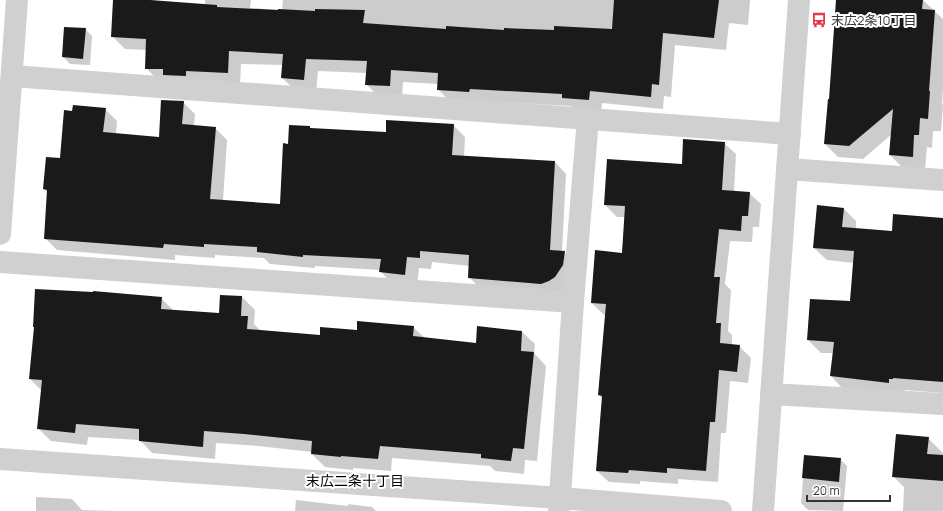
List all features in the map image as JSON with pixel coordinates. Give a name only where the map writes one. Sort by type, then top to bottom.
[{"type":"street","points":[[0,234],[4,111],[12,76],[17,0]]},
{"type":"street","points":[[763,511],[800,0]]},
{"type":"street","points":[[12,76],[790,134]]},
{"type":"street","points":[[560,504],[573,302],[588,118]]},
{"type":"street","points":[[787,168],[943,180]]},
{"type":"street","points":[[0,262],[573,302]]},
{"type":"street","points":[[771,394],[943,404]]},
{"type":"street","points":[[0,459],[560,504],[721,511]]},
{"type":"building","points":[[113,0],[150,0],[217,5],[217,7],[278,10],[365,10],[363,23],[446,29],[446,26],[504,30],[504,28],[554,30],[554,26],[612,29],[614,0],[719,0],[714,38],[663,33],[659,85],[652,84],[651,97],[590,91],[589,100],[562,98],[562,94],[470,89],[469,92],[437,90],[438,73],[391,70],[390,86],[365,85],[367,61],[306,59],[304,80],[281,78],[283,54],[229,51],[228,73],[186,71],[186,76],[163,75],[163,69],[145,69],[146,39],[111,37]]},
{"type":"building","points":[[836,0],[923,0],[922,9],[935,10],[928,119],[920,118],[919,135],[914,135],[913,157],[889,155],[893,109],[849,146],[824,144],[829,99]]},
{"type":"building","points":[[64,27],[86,28],[83,59],[62,57]]},
{"type":"building","points":[[161,100],[184,101],[182,124],[216,127],[210,199],[280,204],[283,143],[288,144],[289,125],[310,126],[310,128],[386,132],[386,120],[454,124],[452,155],[555,161],[550,250],[565,251],[563,265],[555,277],[541,284],[468,278],[469,255],[420,251],[420,258],[407,257],[405,275],[379,272],[381,259],[303,255],[303,257],[257,252],[257,247],[204,244],[204,247],[164,244],[163,248],[44,239],[47,190],[43,189],[46,157],[60,158],[64,110],[72,111],[73,105],[106,108],[103,132],[159,137]]},
{"type":"building","points":[[683,139],[725,142],[722,190],[750,192],[748,216],[742,216],[741,231],[719,229],[714,277],[720,277],[716,323],[721,323],[720,343],[740,345],[737,372],[719,370],[715,422],[710,422],[706,471],[667,468],[667,473],[629,470],[628,473],[596,471],[602,396],[598,395],[606,304],[591,303],[595,250],[622,253],[625,206],[604,205],[607,159],[682,164]]},
{"type":"building","points":[[817,205],[844,208],[842,227],[892,231],[893,214],[943,218],[943,382],[893,378],[889,379],[889,383],[830,376],[834,342],[807,340],[810,299],[850,301],[854,251],[813,248]]},
{"type":"building","points":[[35,289],[93,291],[162,297],[161,309],[219,313],[220,295],[242,296],[241,316],[248,316],[247,329],[320,335],[320,327],[357,330],[357,321],[414,326],[413,336],[476,343],[477,326],[522,331],[521,351],[534,352],[524,449],[513,448],[511,461],[481,458],[481,454],[380,446],[378,459],[311,454],[312,441],[244,434],[204,431],[203,447],[139,441],[139,429],[76,424],[75,433],[37,429],[42,380],[29,379],[34,327]]},
{"type":"building","points":[[896,434],[929,437],[927,454],[943,455],[943,481],[892,477]]},
{"type":"building","points":[[804,455],[841,458],[839,482],[802,478]]},
{"type":"place","name":"末広2条10丁目","points":[[819,20]]},
{"type":"district","name":"末広二条十丁目","points":[[355,481]]}]
